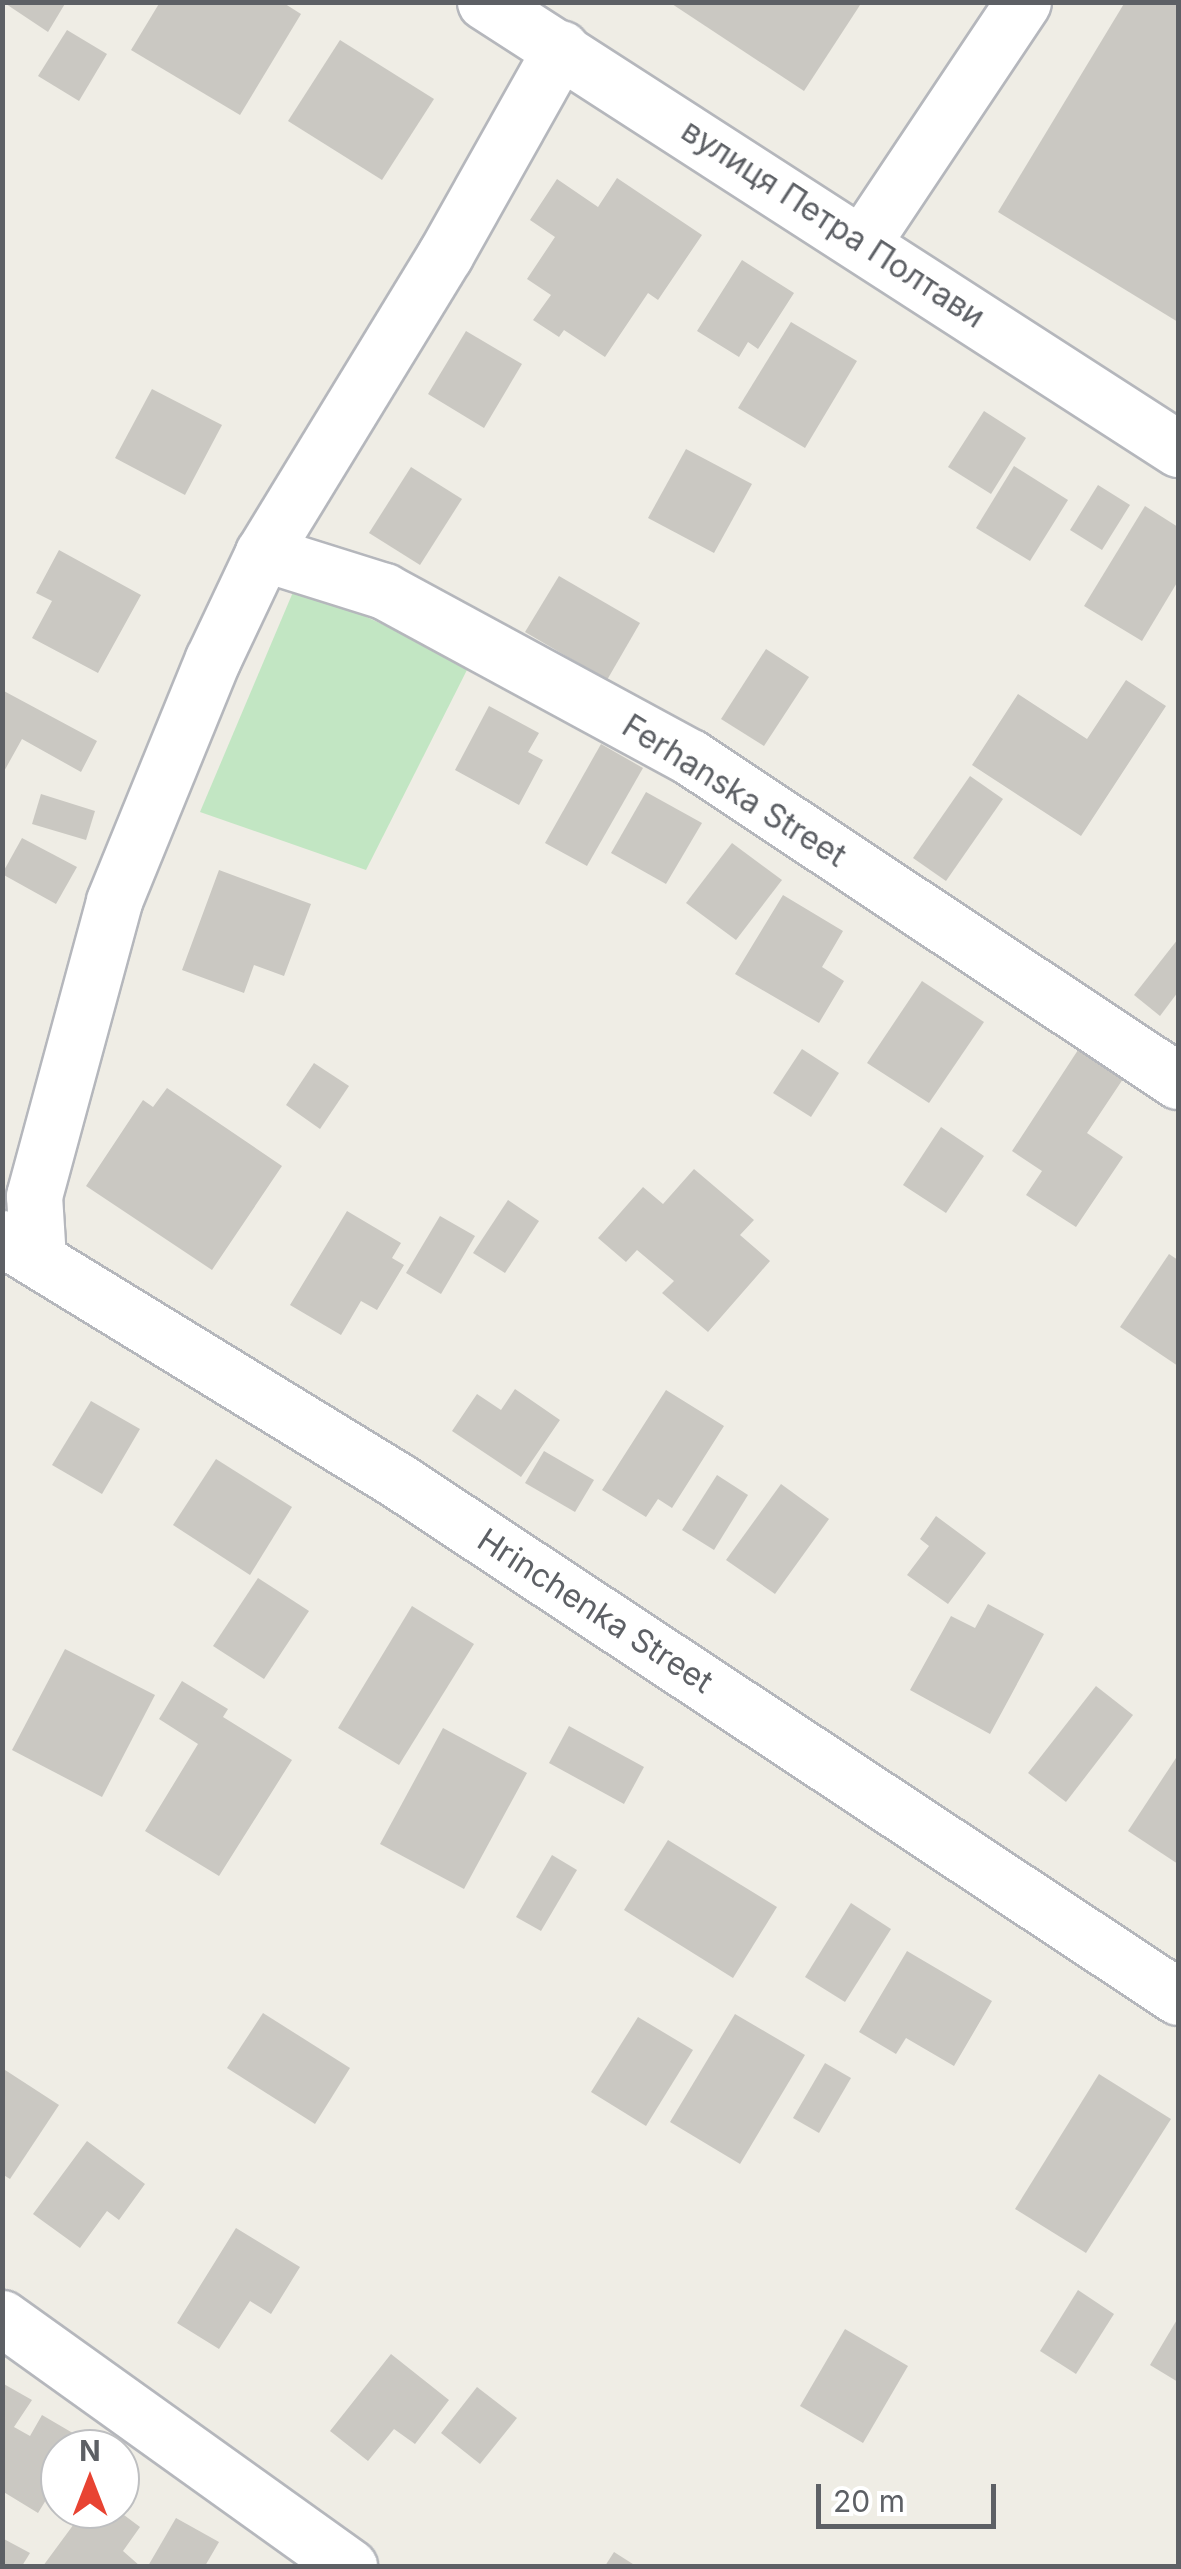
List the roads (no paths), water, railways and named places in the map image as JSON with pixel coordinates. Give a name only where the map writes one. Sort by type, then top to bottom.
[{"type":"street","name":"вулиця Петра Полтави","points":[[485,2],[863,242],[1178,449]]},
{"type":"street","points":[[863,242],[1022,2]]},
{"type":"street","points":[[20,1248],[114,901],[214,659],[263,554],[444,255],[562,48]]},
{"type":"street","name":"Ferhanska Street","points":[[263,554],[384,590],[690,758],[1178,1080]]},
{"type":"street","name":"Hrinchenka Street","points":[[20,1248],[400,1482],[1178,1997]]},
{"type":"street","points":[[2,2318],[349,2566]]}]
